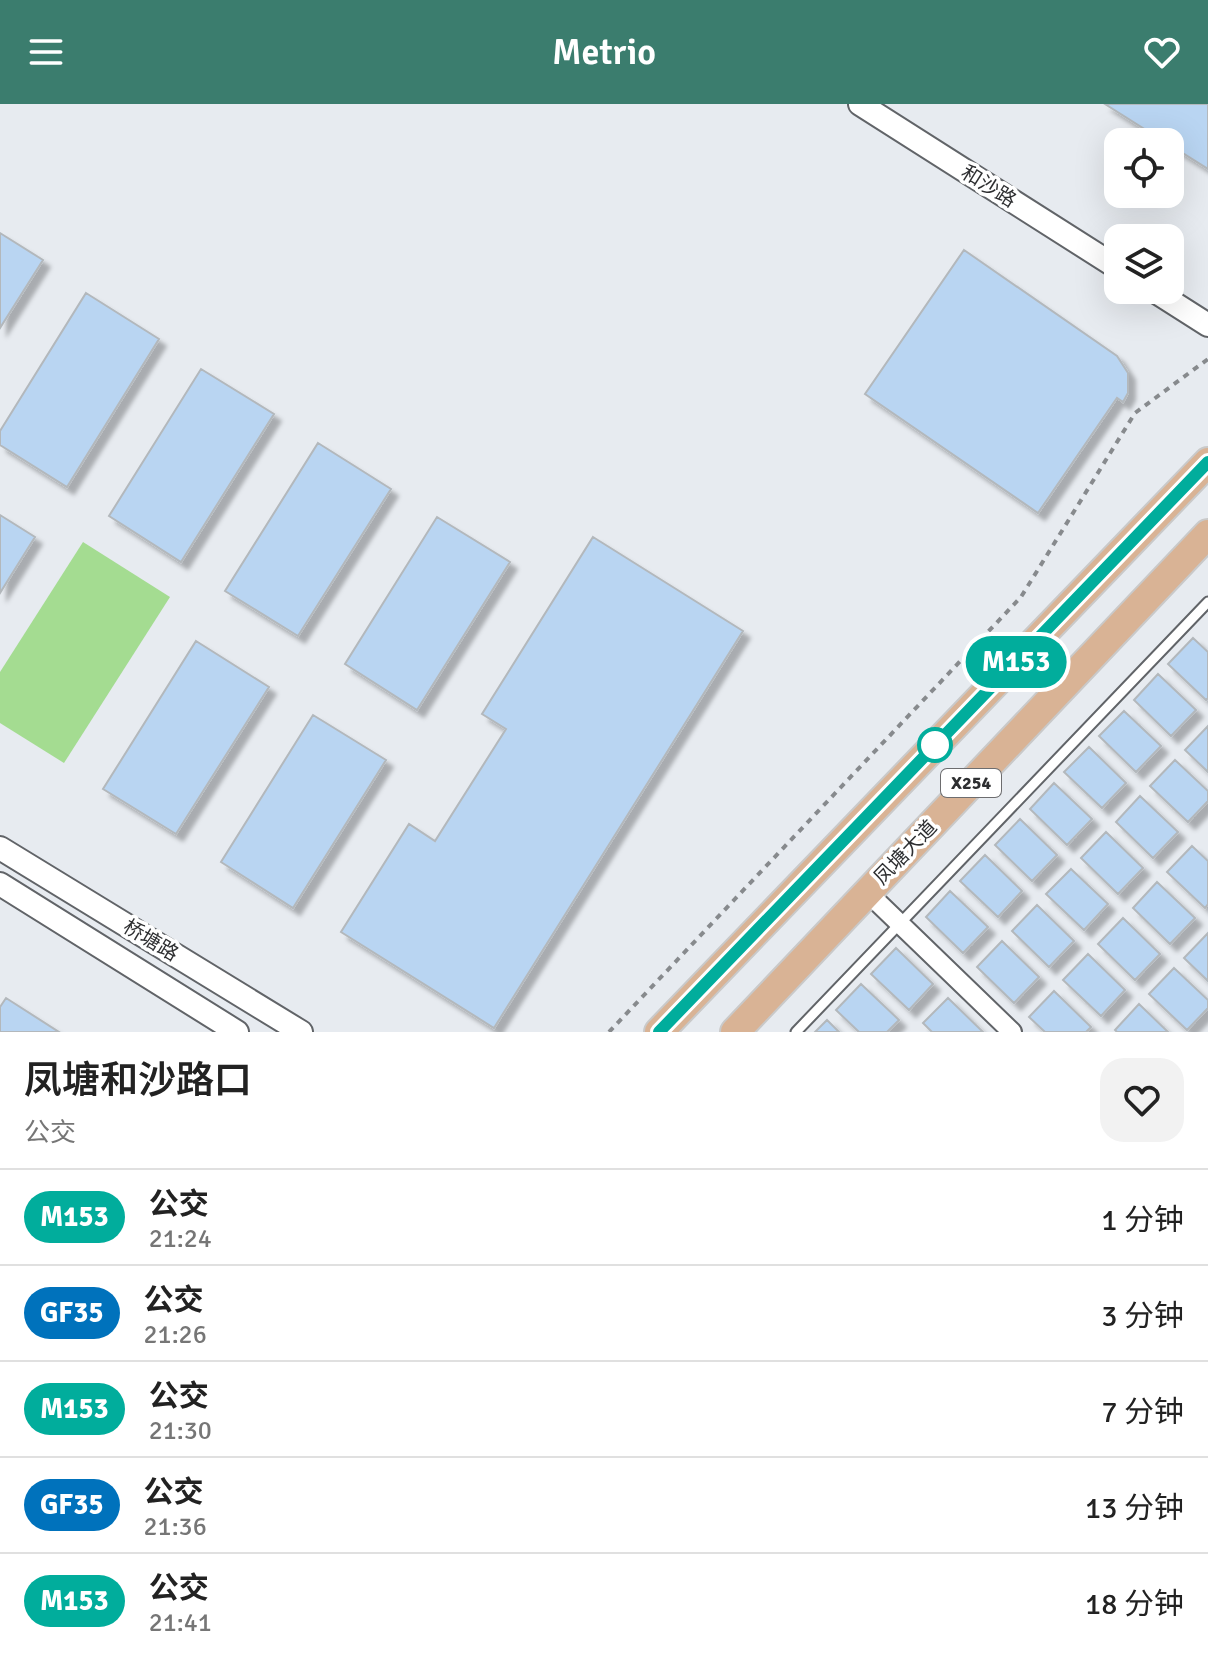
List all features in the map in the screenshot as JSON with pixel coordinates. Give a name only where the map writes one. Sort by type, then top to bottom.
[{"type":"main road","name":"X254","points":[[659,1032],[1208,462]]},
{"type":"main road","name":"凤塘大道","points":[[735,1032],[1208,534]]},
{"type":"street","name":"和沙路","points":[[866,106],[1104,259]]},
{"type":"street","points":[[1175,304],[1208,325]]},
{"type":"street","name":"桥塘路","points":[[0,848],[301,1032]]},
{"type":"street","name":"桥塘路","points":[[0,884],[237,1032]]},
{"type":"street","points":[[867,892],[1012,1032]]},
{"type":"lane","points":[[796,1032],[1208,602]]},
{"type":"path","points":[[609,1032],[1021,597],[1135,413],[1208,359]]},
{"type":"green space","points":[[83,542],[170,597],[64,763],[0,723],[0,672]]},
{"type":"building","points":[[1105,104],[1208,104],[1208,169],[1184,154],[1184,128],[1143,128]]},
{"type":"building","points":[[0,233],[43,260],[0,328]]},
{"type":"building","points":[[964,250],[1117,356],[1128,373],[1128,393],[1123,402],[1117,398],[1038,513],[865,394]]},
{"type":"building","points":[[86,293],[159,339],[67,487],[0,445],[0,431]]},
{"type":"building","points":[[201,369],[274,414],[181,562],[109,516]]},
{"type":"building","points":[[318,443],[391,489],[298,636],[225,591]]},
{"type":"building","points":[[0,515],[35,537],[0,593]]},
{"type":"building","points":[[437,517],[510,562],[417,710],[345,664]]},
{"type":"building","points":[[593,537],[743,631],[494,1028],[341,932],[409,824],[435,841],[506,729],[482,714]]},
{"type":"building","points":[[1193,638],[1208,652],[1206,700],[1168,664]]},
{"type":"building","points":[[196,641],[269,687],[176,834],[103,789]]},
{"type":"building","points":[[1158,674],[1196,710],[1171,736],[1134,700]]},
{"type":"building","points":[[1124,711],[1161,746],[1136,772],[1099,736]]},
{"type":"building","points":[[313,715],[386,760],[293,908],[221,862]]},
{"type":"building","points":[[1208,726],[1208,772],[1185,750]]},
{"type":"building","points":[[1089,747],[1126,783],[1102,808],[1064,772]]},
{"type":"building","points":[[1175,760],[1208,791],[1208,801],[1188,822],[1150,786]]},
{"type":"building","points":[[1054,783],[1092,819],[1067,845],[1030,809]]},
{"type":"building","points":[[1140,796],[1178,832],[1153,858],[1116,822]]},
{"type":"building","points":[[1020,819],[1057,855],[1032,881],[995,845]]},
{"type":"building","points":[[1106,832],[1143,868],[1118,894],[1081,858]]},
{"type":"building","points":[[1192,846],[1208,861],[1208,904],[1205,908],[1167,872]]},
{"type":"building","points":[[985,855],[1022,891],[998,917],[960,881]]},
{"type":"building","points":[[1071,869],[1108,904],[1084,930],[1046,894]]},
{"type":"building","points":[[1157,882],[1195,918],[1170,944],[1133,908]]},
{"type":"building","points":[[950,891],[988,927],[963,953],[926,917]]},
{"type":"building","points":[[1037,905],[1074,941],[1049,967],[1012,931]]},
{"type":"building","points":[[1123,918],[1160,954],[1135,980],[1098,944]]},
{"type":"building","points":[[1208,933],[1208,981],[1184,958]]},
{"type":"building","points":[[1002,941],[1039,977],[1014,1003],[977,967]]},
{"type":"building","points":[[896,948],[933,984],[909,1010],[871,974]]},
{"type":"building","points":[[1088,954],[1125,990],[1101,1016],[1063,980]]},
{"type":"building","points":[[1174,968],[1208,1000],[1208,1008],[1187,1030],[1149,994]]},
{"type":"building","points":[[861,984],[899,1020],[887,1032],[859,1032],[836,1010]]},
{"type":"building","points":[[1054,991],[1091,1027],[1086,1032],[1045,1032],[1029,1017]]},
{"type":"building","points":[[6,998],[59,1032],[0,1032],[0,1007]]},
{"type":"building","points":[[948,998],[983,1032],[932,1032],[923,1023]]},
{"type":"building","points":[[1139,1004],[1168,1032],[1117,1032],[1115,1030]]},
{"type":"building","points":[[827,1020],[839,1032],[815,1032]]},
{"type":"bus line","name":"M153","points":[[659,1032],[1208,462]]}]
